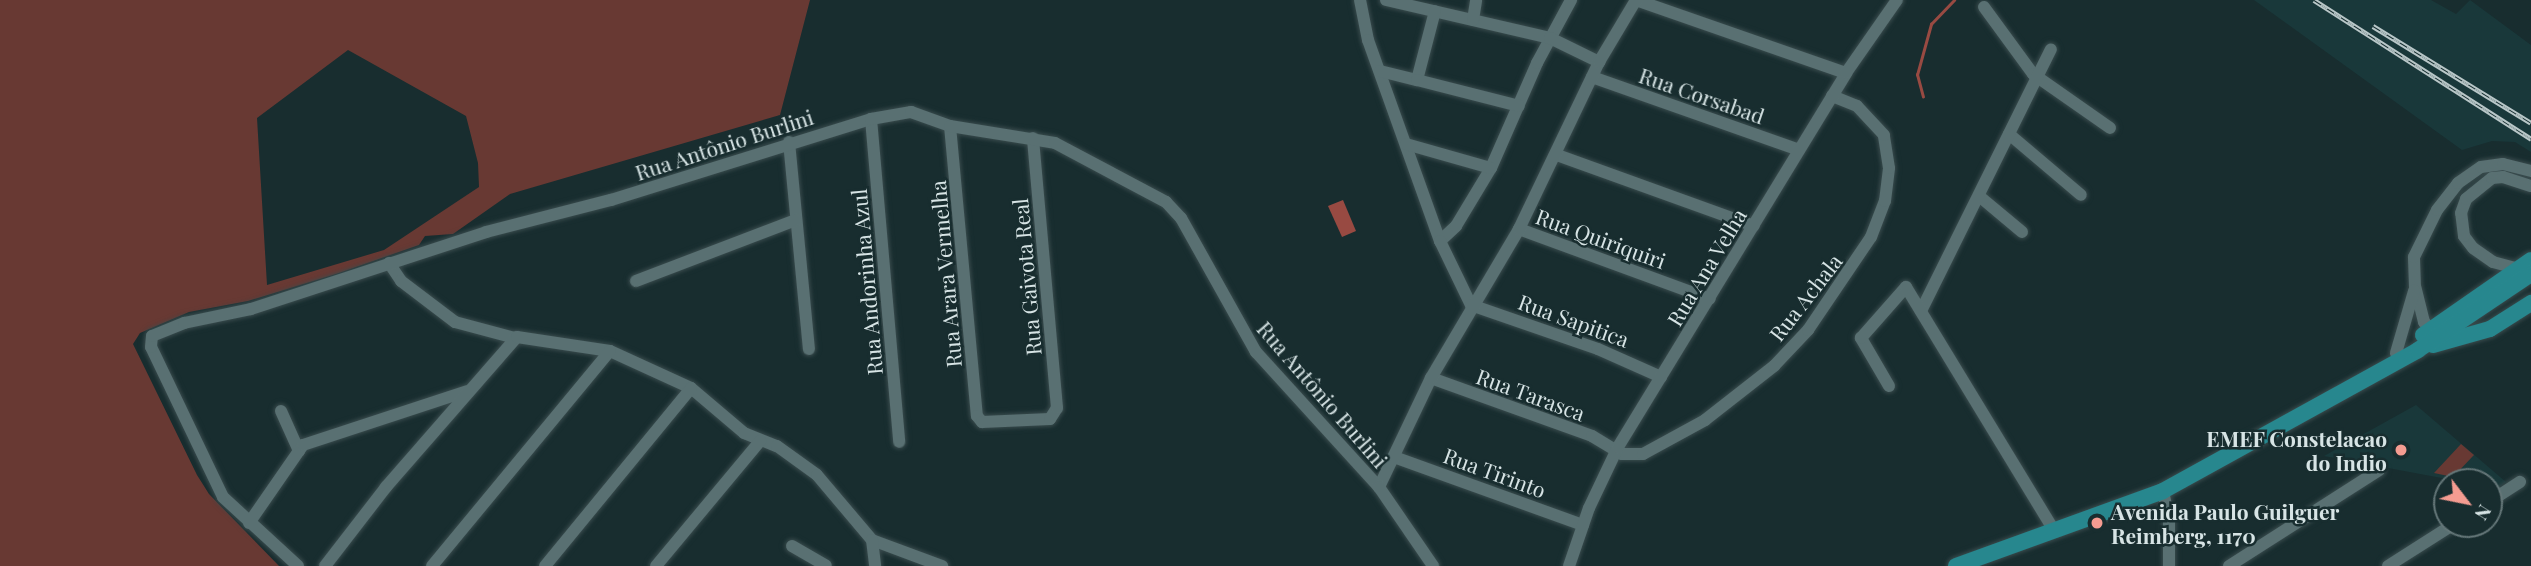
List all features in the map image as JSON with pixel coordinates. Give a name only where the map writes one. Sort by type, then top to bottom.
[{"type":"main road","points":[[1956,566],[2162,491],[2423,347],[2527,268]]},
{"type":"main road","points":[[2380,369],[2396,353],[2438,336],[2490,329],[2531,303]]},
{"type":"street","points":[[1360,0],[1380,71],[1440,241],[1471,305]]},
{"type":"street","points":[[1386,0],[1550,38],[1599,61]]},
{"type":"street","points":[[1473,20],[1476,0]]},
{"type":"street","points":[[1440,241],[1456,226],[1491,169],[1550,38],[1571,0]]},
{"type":"street","points":[[1636,0],[1846,74]]},
{"type":"street","name":"Rua Antônio Burlini","points":[[1379,486],[1431,378],[1471,305],[1519,229],[1557,155],[1599,61],[1636,0]]},
{"type":"street","name":"Rua Ana Velha","points":[[1569,566],[1583,525],[1615,453],[1832,96],[1893,1]]},
{"type":"street","points":[[1984,7],[2018,59],[2037,77],[2110,128]]},
{"type":"street","points":[[1417,80],[1435,11]]},
{"type":"street","points":[[1921,311],[2051,49]]},
{"type":"street","points":[[1380,71],[1519,106]]},
{"type":"street","name":"Rua Corsabad","points":[[1592,77],[1799,150]]},
{"type":"street","name":"Rua Achala","points":[[1615,453],[1643,454],[1705,420],[1774,366],[1833,299],[1863,251],[1885,201],[1889,168],[1884,135],[1857,106],[1832,96]]},
{"type":"street","name":"Rua Antônio Burlini","points":[[249,523],[210,476],[150,338],[184,323],[251,309],[389,263],[644,190],[789,142],[871,118],[911,112],[950,126],[1033,138],[1080,154],[1166,202],[1181,218],[1256,352],[1379,486],[1436,565]]},
{"type":"street","name":"Rua Andorinha Azul","points":[[871,118],[899,442]]},
{"type":"street","name":"Rua Arara Vermelha","points":[[950,126],[978,418],[1050,419],[1056,412]]},
{"type":"street","points":[[2009,134],[2081,195]]},
{"type":"street","name":"Rua Gaivota Real","points":[[1033,138],[1056,412]]},
{"type":"street","points":[[789,142],[809,349]]},
{"type":"street","points":[[1406,144],[1491,169]]},
{"type":"street","points":[[1557,155],[1754,226]]},
{"type":"street","points":[[2438,336],[2424,322],[2415,287],[2414,257],[2437,210],[2458,183],[2481,167],[2503,164],[2531,170]]},
{"type":"street","points":[[2527,268],[2493,262],[2473,248],[2464,236],[2461,213],[2466,199],[2492,178],[2504,177],[2531,186]]},
{"type":"street","points":[[1979,196],[2022,232]]},
{"type":"street","points":[[636,281],[796,220]]},
{"type":"street","name":"Rua Quiriquiri","points":[[1519,229],[1710,299]]},
{"type":"street","points":[[389,263],[401,281],[455,322],[515,338],[610,351],[691,388],[760,441],[778,446],[817,475],[872,540],[942,566]]},
{"type":"street","points":[[2396,353],[2415,287]]},
{"type":"street","points":[[1889,386],[1862,342],[1863,334],[1903,288],[1910,290],[2054,530]]},
{"type":"street","name":"Rua Sapitica","points":[[1471,305],[1598,349],[1661,377]]},
{"type":"street","points":[[326,566],[467,391],[515,338]]},
{"type":"street","points":[[432,566],[610,351]]},
{"type":"street","name":"Rua Tarasca","points":[[1431,378],[1592,436],[1615,453]]},
{"type":"street","points":[[545,566],[691,388]]},
{"type":"street","points":[[298,566],[249,523],[299,450],[387,414],[467,391]]},
{"type":"street","points":[[281,411],[299,450]]},
{"type":"street","points":[[656,566],[760,441]]},
{"type":"street","name":"Rua Tirinto","points":[[1394,457],[1583,525]]},
{"type":"street","points":[[2229,566],[2379,470]]},
{"type":"street","points":[[2503,493],[2519,482]]},
{"type":"street","points":[[2162,491],[2169,519],[2169,566]]},
{"type":"street","points":[[2388,566],[2433,537]]},
{"type":"street","points":[[872,540],[875,566]]},
{"type":"street","points":[[792,546],[826,566]]},
{"type":"shaded area","points":[[0,0],[810,0],[780,115],[510,194],[453,234],[425,236],[419,245],[336,274],[248,301],[189,312],[140,333],[133,344],[197,475],[209,494],[279,566],[0,566]],"holes":[[[348,50],[466,116],[478,163],[479,187],[384,250],[267,285],[257,118]]]},
{"type":"shaded area","points":[[2254,0],[2431,0],[2456,14],[2470,0],[2531,45],[2531,152],[2515,142],[2492,141],[2462,150]]},
{"type":"shaded area","points":[[1343,200],[1356,231],[1342,237],[1328,206]]},
{"type":"shaded area","name":"EMEF Constelacao do Indio","points":[[2416,405],[2490,468],[2433,468],[2433,476],[2324,456]]},
{"type":"shaded area","points":[[2461,444],[2474,455],[2462,468],[2439,468]]},
{"type":"waterway","points":[[1923,97],[1917,75],[1931,24],[1954,0]]},
{"type":"railway","points":[[2314,0],[2531,139]]},
{"type":"railway","points":[[2373,26],[2531,123]]},
{"type":"place","name":"EMEF Constelacao do Indio","points":[[2401,450]]},
{"type":"place","name":"Avenida Paulo Guilguer Reimberg, 1170","points":[[2097,523]]}]
